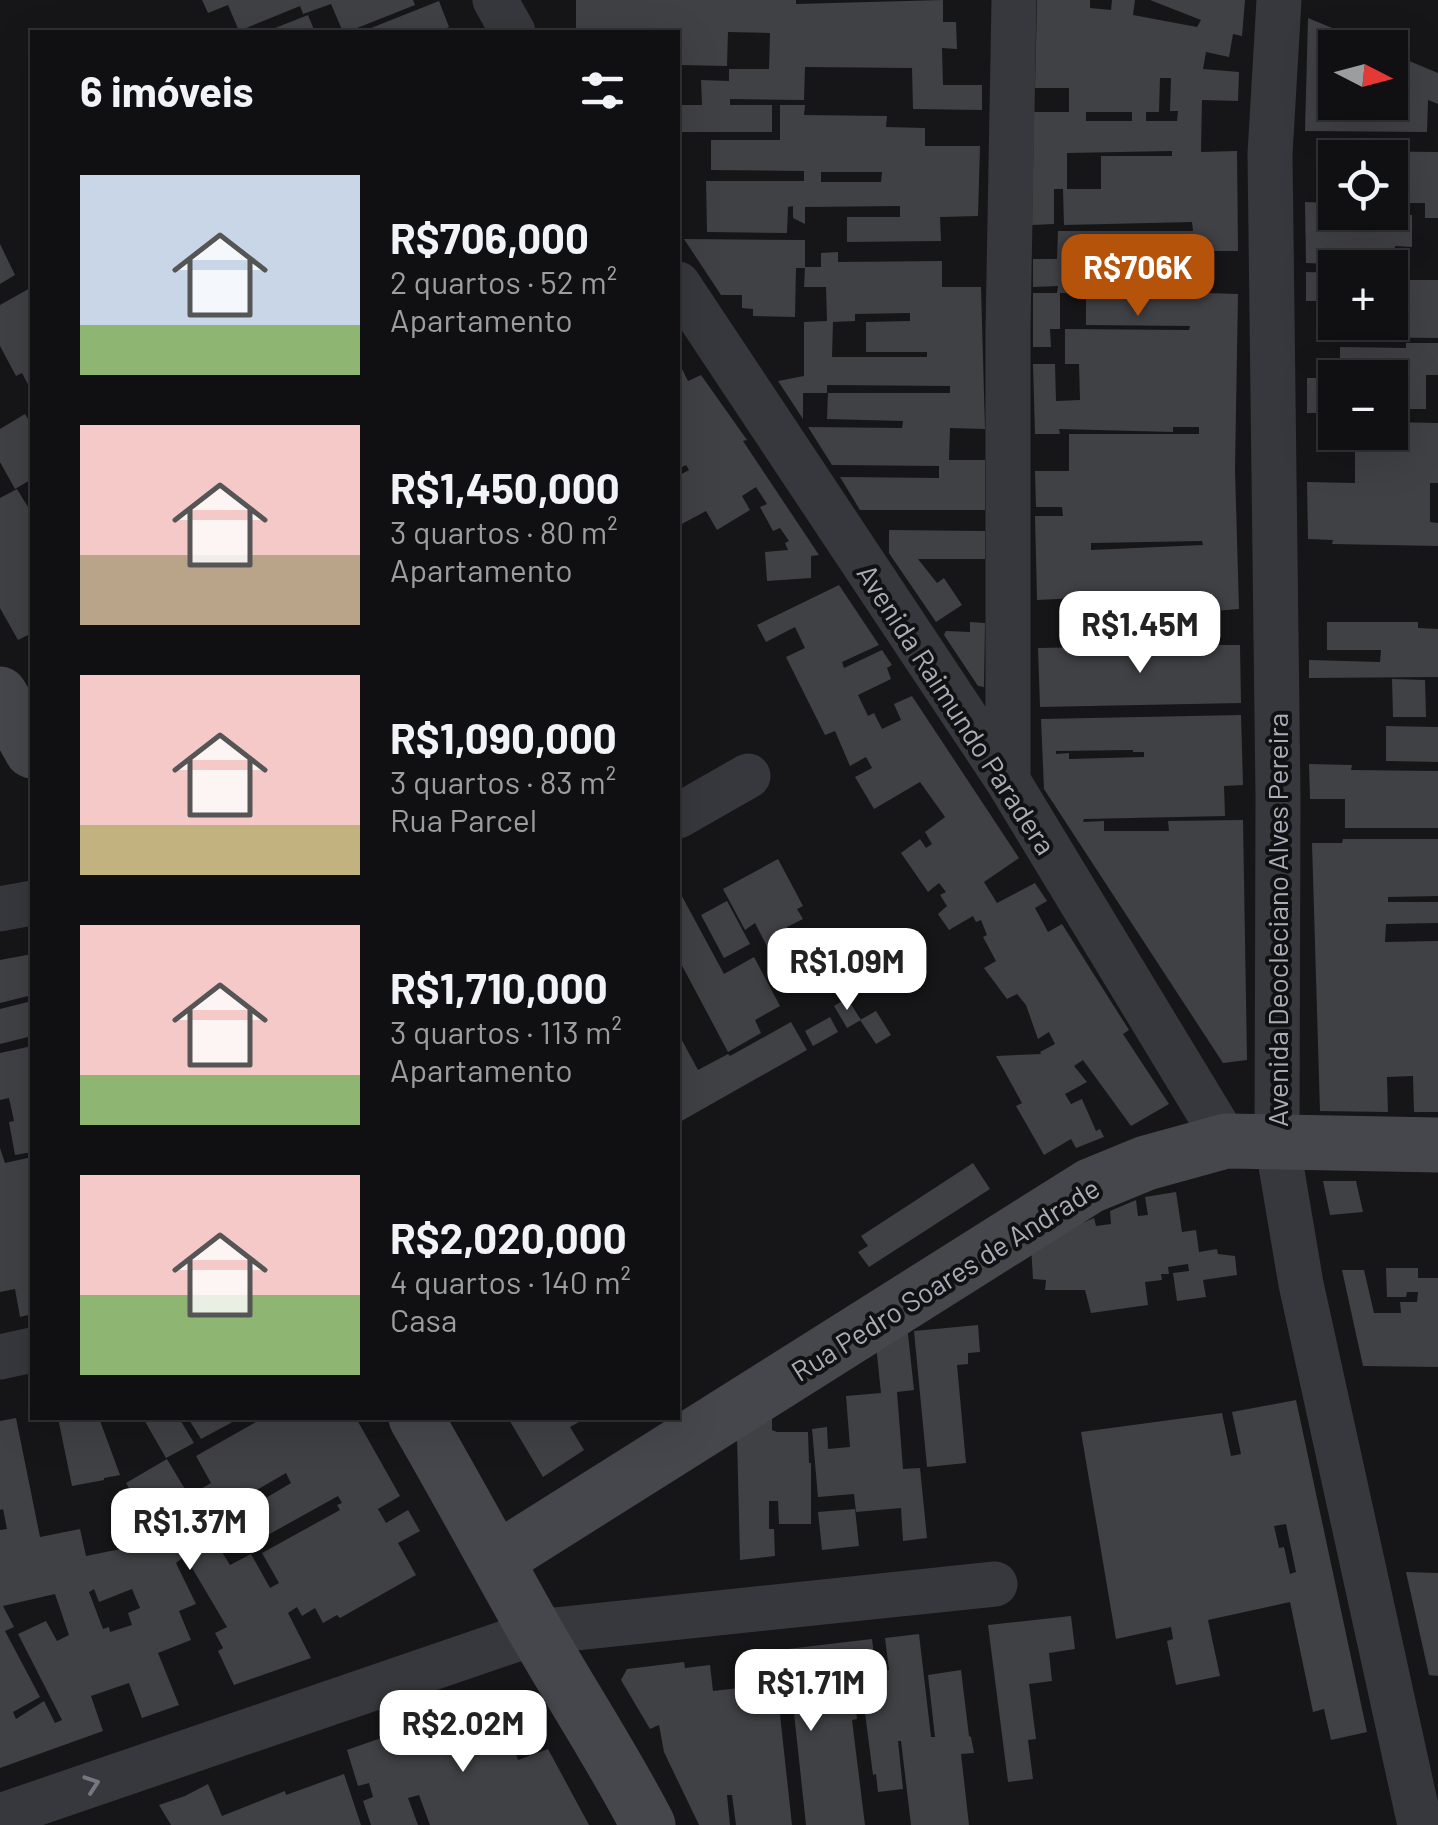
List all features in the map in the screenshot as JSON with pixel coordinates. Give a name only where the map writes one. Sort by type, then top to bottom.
[{"type":"street","points":[[495,0],[512,30]]},
{"type":"street","points":[[1008,780],[1008,330],[1014,0]]},
{"type":"street","name":"Avenida Deocleciano Alves Pereira","points":[[1279,0],[1270,154],[1278,798],[1251,1141],[1301,1284],[1420,1825]]},
{"type":"street","name":"Avenida Raimundo Paradera","points":[[680,287],[1251,1141]]},
{"type":"street","points":[[0,694],[30,748]]},
{"type":"street","points":[[680,815],[748,776]]},
{"type":"street","points":[[0,909],[30,903]]},
{"type":"street","name":"Rua Pedro Soares de Andrade","points":[[498,1560],[1090,1186],[1146,1163],[1251,1141],[1438,1145]]},
{"type":"street","points":[[0,1357],[30,1350]]},
{"type":"street","points":[[417,1420],[648,1825]]},
{"type":"street","points":[[0,1816],[536,1632],[995,1584]]},
{"type":"building","points":[[202,0],[413,0],[415,5],[352,30],[342,30],[331,4],[303,14],[300,6],[241,30],[228,5],[208,13]]},
{"type":"building","points":[[576,0],[796,0],[796,4],[943,0],[943,22],[956,22],[957,49],[942,48],[943,85],[982,85],[982,110],[913,109],[912,68],[805,67],[804,100],[730,99],[730,105],[772,105],[772,132],[680,132],[680,105],[702,105],[701,80],[729,81],[729,69],[769,69],[770,33],[728,32],[727,66],[680,65],[680,30],[576,30]]},
{"type":"building","points":[[1037,0],[1090,0],[1090,8],[1111,10],[1112,0],[1135,0],[1133,15],[1197,27],[1201,20],[1150,0],[1245,0],[1242,36],[1233,34],[1229,57],[1206,52],[1203,69],[1239,72],[1238,101],[1202,100],[1201,152],[1237,151],[1238,251],[1204,251],[1204,259],[1206,293],[1238,294],[1235,469],[1239,609],[1202,612],[1202,637],[1090,639],[1090,619],[1079,619],[1079,598],[1037,600],[1035,516],[1063,516],[1062,507],[1036,507],[1035,471],[1069,471],[1069,434],[1199,434],[1199,427],[1173,427],[1173,432],[1059,429],[1060,434],[1035,434],[1033,364],[1055,364],[1056,401],[1080,400],[1079,364],[1065,364],[1065,329],[1189,330],[1190,326],[1086,325],[1086,293],[1060,293],[1060,329],[1050,329],[1051,347],[1033,347],[1033,293],[1057,293],[1058,286],[1033,287],[1033,259],[1057,259],[1058,231],[1193,231],[1192,222],[1064,225],[1063,189],[1054,189],[1054,224],[1032,225],[1034,112],[1069,112],[1069,88],[1035,88]],"holes":[[[1160,78],[1171,78],[1170,111],[1178,111],[1177,121],[1146,121],[1146,112],[1159,112]],[[1086,112],[1132,112],[1132,121],[1086,121]],[[1172,151],[1172,156],[1101,156],[1101,189],[1067,189],[1067,153]],[[1202,541],[1203,545],[1091,550],[1091,543]]]},
{"type":"building","points":[[439,1],[449,27],[442,30],[366,30]]},
{"type":"building","points":[[308,15],[314,30],[270,30]]},
{"type":"building","points":[[1308,18],[1337,30],[1318,30],[1318,120],[1408,120],[1408,60],[1438,73],[1438,104],[1428,100],[1427,132],[1305,131]]},
{"type":"building","points":[[780,105],[805,105],[804,115],[887,116],[886,127],[925,128],[925,146],[980,146],[978,216],[940,217],[941,241],[847,242],[847,217],[900,217],[900,206],[805,207],[805,224],[793,218],[793,206],[788,207],[787,233],[707,232],[706,181],[804,181],[804,171],[711,170],[711,140],[780,140]],"holes":[[[821,172],[882,172],[881,182],[821,182]]]},
{"type":"building","points":[[1408,152],[1438,152],[1438,218],[1425,218],[1425,203],[1408,203]]},
{"type":"building","points":[[1305,202],[1318,202],[1318,230],[1408,230],[1408,215],[1412,215],[1412,247],[1318,250],[1318,264],[1306,263]]},
{"type":"building","points":[[684,239],[805,240],[805,267],[821,267],[821,253],[838,252],[838,262],[942,261],[942,287],[981,287],[985,429],[950,428],[949,460],[985,460],[985,510],[860,510],[840,477],[939,478],[939,466],[832,465],[808,427],[902,428],[903,421],[827,419],[828,393],[950,393],[950,386],[827,385],[827,393],[803,393],[803,419],[778,381],[804,376],[804,322],[827,321],[826,287],[804,287],[805,268],[796,268],[795,317],[753,316],[753,309],[742,308],[742,295],[721,295]],"holes":[[[910,313],[910,321],[866,322],[866,352],[927,352],[927,357],[832,357],[833,322],[855,321],[855,314]]]},
{"type":"building","points":[[0,244],[15,275],[0,284]]},
{"type":"building","points":[[1306,272],[1318,272],[1318,301],[1306,301]]},
{"type":"building","points":[[1408,280],[1438,280],[1438,338],[1408,338]]},
{"type":"building","points":[[30,288],[30,388],[22,373],[16,376],[0,346],[0,305]]},
{"type":"building","points":[[1406,343],[1438,343],[1438,375],[1426,375],[1426,409],[1408,409],[1408,360],[1340,360],[1340,347],[1406,348]]},
{"type":"building","points":[[680,365],[688,381],[701,375],[819,555],[811,556],[811,578],[767,581],[765,552],[788,550],[785,543],[789,541],[780,528],[773,531],[760,507],[767,504],[756,487],[742,496],[750,510],[717,530],[706,511],[680,525],[680,475],[689,470],[686,465],[680,468]]},
{"type":"building","points":[[1307,378],[1318,378],[1318,413],[1307,413]]},
{"type":"building","points":[[25,414],[30,423],[30,480],[15,489],[0,462],[0,429]]},
{"type":"building","points":[[1408,422],[1438,423],[1438,483],[1430,483],[1430,522],[1438,523],[1438,546],[1332,544],[1333,540],[1308,539],[1307,482],[1355,483],[1355,450],[1408,450]]},
{"type":"building","points":[[17,489],[30,506],[30,634],[18,640],[0,608],[0,498]]},
{"type":"building","points":[[889,530],[985,531],[985,559],[918,559],[937,583],[944,578],[962,605],[936,622],[889,553]]},
{"type":"building","points":[[839,585],[879,645],[842,662],[844,668],[882,650],[892,665],[887,668],[891,679],[858,695],[868,716],[874,713],[882,729],[901,720],[894,704],[912,696],[1019,858],[984,882],[997,903],[1035,883],[1047,901],[1035,908],[1048,932],[1062,924],[1129,1030],[1123,1034],[1169,1104],[1131,1126],[1083,1060],[1074,1066],[1087,1082],[1065,1094],[1071,1104],[1082,1099],[1096,1131],[1100,1129],[1104,1137],[1076,1148],[1071,1139],[1044,1155],[1016,1106],[1022,1103],[996,1056],[1041,1054],[1055,1044],[1049,1032],[1038,1039],[1026,1005],[1017,994],[1007,999],[984,968],[996,961],[983,937],[987,935],[981,920],[976,922],[973,916],[949,930],[938,914],[947,906],[940,895],[946,892],[939,883],[928,892],[901,853],[920,839],[926,848],[932,844],[925,832],[945,817],[920,782],[874,809],[855,777],[872,768],[866,757],[850,766],[835,731],[825,735],[786,657],[805,648],[795,627],[766,642],[757,625]]},
{"type":"building","points":[[970,622],[985,623],[984,687],[978,686],[944,635],[946,631],[970,632]]},
{"type":"building","points":[[1327,622],[1418,622],[1418,628],[1438,629],[1438,677],[1309,678],[1309,660],[1380,662],[1381,650],[1327,650]]},
{"type":"building","points":[[1240,645],[1241,703],[1040,707],[1038,648]]},
{"type":"building","points":[[1392,679],[1425,680],[1426,717],[1393,717]]},
{"type":"building","points":[[1241,715],[1243,785],[1224,786],[1225,816],[1084,819],[1083,822],[1104,821],[1104,831],[1169,831],[1168,821],[1243,820],[1247,1060],[1223,1063],[1044,789],[1041,719]],"holes":[[[1056,751],[1144,752],[1144,757],[1069,759],[1069,753],[1056,754]]]},
{"type":"building","points":[[1386,726],[1438,727],[1438,762],[1386,761]]},
{"type":"building","points":[[1309,764],[1352,765],[1351,770],[1438,771],[1438,828],[1345,828],[1345,799],[1310,799]]},
{"type":"building","points":[[1343,839],[1438,839],[1438,896],[1388,897],[1388,902],[1438,902],[1438,923],[1386,924],[1385,942],[1438,941],[1438,1112],[1414,1112],[1413,1076],[1387,1077],[1388,1112],[1320,1111],[1312,843],[1342,843]]},
{"type":"building","points":[[778,859],[803,906],[797,909],[803,919],[787,927],[799,950],[775,962],[755,923],[745,930],[723,889]]},
{"type":"building","points":[[680,893],[724,974],[754,957],[780,1006],[755,1020],[761,1033],[728,1052],[680,962]]},
{"type":"building","points":[[727,901],[750,944],[724,958],[701,915]]},
{"type":"building","points":[[30,954],[30,996],[0,1003],[0,960]]},
{"type":"building","points":[[847,998],[861,1020],[847,1028],[834,1006]]},
{"type":"building","points":[[30,1002],[30,1036],[0,1044],[0,1009]]},
{"type":"building","points":[[876,1011],[891,1035],[876,1044],[860,1020]]},
{"type":"building","points":[[830,1017],[838,1032],[813,1046],[805,1031]]},
{"type":"building","points":[[791,1022],[807,1050],[680,1122],[680,1037],[698,1070]]},
{"type":"building","points":[[30,1046],[30,1152],[15,1155],[9,1098],[0,1100],[0,1053]]},
{"type":"building","points":[[0,1148],[5,1163],[30,1157],[30,1314],[20,1317],[15,1289],[0,1292]]},
{"type":"building","points":[[973,1163],[990,1189],[869,1267],[858,1252],[868,1246],[861,1236]]},
{"type":"building","points":[[1323,1181],[1356,1181],[1363,1212],[1330,1215]]},
{"type":"building","points":[[1176,1192],[1182,1232],[1196,1230],[1199,1252],[1217,1249],[1218,1254],[1235,1256],[1237,1275],[1203,1280],[1206,1297],[1177,1301],[1173,1273],[1189,1271],[1188,1264],[1168,1267],[1169,1274],[1161,1274],[1162,1280],[1145,1282],[1148,1305],[1091,1313],[1085,1290],[1045,1290],[1046,1280],[1033,1279],[1031,1245],[1094,1218],[1096,1226],[1111,1224],[1110,1211],[1136,1200],[1138,1216],[1148,1215],[1145,1197]]},
{"type":"building","points":[[1386,1268],[1418,1268],[1418,1278],[1438,1278],[1438,1367],[1363,1366],[1342,1270],[1364,1270],[1374,1313],[1401,1313],[1400,1302],[1417,1302],[1418,1292],[1407,1292],[1406,1297],[1387,1297]]},
{"type":"building","points":[[907,1325],[914,1390],[897,1392],[903,1469],[920,1468],[927,1538],[903,1541],[901,1508],[856,1512],[854,1494],[818,1497],[812,1429],[827,1427],[828,1449],[850,1447],[846,1396],[881,1393],[876,1345]]},
{"type":"building","points":[[978,1325],[980,1352],[968,1353],[968,1364],[957,1365],[966,1463],[927,1467],[914,1331]]},
{"type":"building","points":[[1296,1400],[1367,1732],[1331,1740],[1324,1709],[1313,1712],[1290,1602],[1208,1620],[1220,1676],[1176,1685],[1167,1641],[1173,1639],[1171,1627],[1116,1639],[1081,1432],[1222,1413],[1231,1456],[1241,1454],[1232,1412]],"holes":[[[1286,1524],[1296,1572],[1290,1574],[1274,1526]]]},
{"type":"building","points":[[772,1412],[772,1430],[808,1432],[811,1524],[779,1524],[778,1501],[769,1501],[769,1529],[774,1529],[775,1556],[740,1560],[737,1435]]},
{"type":"building","points":[[16,1418],[40,1537],[80,1529],[86,1556],[160,1541],[126,1483],[167,1459],[189,1496],[211,1483],[196,1456],[259,1420],[357,1420],[400,1496],[378,1509],[386,1523],[408,1510],[420,1531],[398,1543],[416,1575],[340,1618],[337,1615],[323,1623],[315,1608],[302,1616],[297,1607],[288,1613],[311,1658],[234,1685],[218,1651],[223,1648],[215,1633],[227,1627],[185,1556],[176,1563],[196,1604],[179,1611],[191,1640],[158,1653],[179,1705],[142,1718],[129,1683],[91,1696],[103,1731],[0,1768],[0,1530],[7,1529],[3,1509],[0,1510],[0,1421]],"holes":[[[286,1473],[291,1483],[232,1518],[229,1513],[257,1496],[255,1491]],[[338,1496],[340,1510],[262,1553],[279,1583],[270,1588],[251,1554],[230,1565],[209,1531],[222,1523],[239,1551]],[[94,1589],[99,1602],[132,1589],[140,1608],[128,1613],[132,1625],[110,1632],[109,1627],[103,1629],[89,1592]],[[55,1594],[69,1635],[57,1641],[46,1621],[18,1634],[62,1720],[55,1723],[44,1701],[16,1719],[13,1712],[40,1697],[5,1631],[14,1627],[3,1606]]]},
{"type":"building","points":[[58,1420],[100,1420],[120,1475],[72,1486]]},
{"type":"building","points":[[144,1420],[180,1420],[194,1443],[166,1458]]},
{"type":"building","points":[[189,1420],[236,1420],[201,1439]]},
{"type":"building","points":[[509,1420],[582,1420],[570,1427],[584,1450],[543,1477]]},
{"type":"building","points":[[855,1509],[859,1546],[822,1550],[818,1512]]},
{"type":"building","points":[[1406,1572],[1438,1573],[1438,1676],[1429,1675]]},
{"type":"building","points":[[1071,1616],[1075,1649],[1049,1653],[1052,1681],[1029,1684],[1036,1739],[1028,1740],[1033,1779],[1008,1782],[988,1625]]},
{"type":"building","points":[[919,1634],[931,1737],[935,1737],[928,1675],[961,1670],[974,1753],[961,1754],[969,1825],[911,1825],[901,1741],[903,1789],[878,1792],[860,1674],[852,1675],[857,1719],[852,1720],[865,1825],[806,1825],[791,1685],[777,1687],[792,1825],[736,1825],[732,1795],[727,1795],[730,1825],[699,1825],[664,1752],[659,1725],[650,1729],[621,1680],[627,1669],[684,1662],[685,1668],[710,1665],[713,1691],[748,1687],[745,1654],[872,1639],[876,1672],[889,1670],[885,1638]]},
{"type":"building","points":[[497,1697],[518,1760],[548,1749],[589,1825],[430,1825],[419,1795],[408,1798],[418,1825],[371,1825],[363,1801],[373,1797],[369,1783],[358,1786],[347,1750]]},
{"type":"building","points":[[344,1774],[361,1825],[171,1825],[159,1805],[208,1784],[222,1816],[285,1791],[286,1795]]}]
